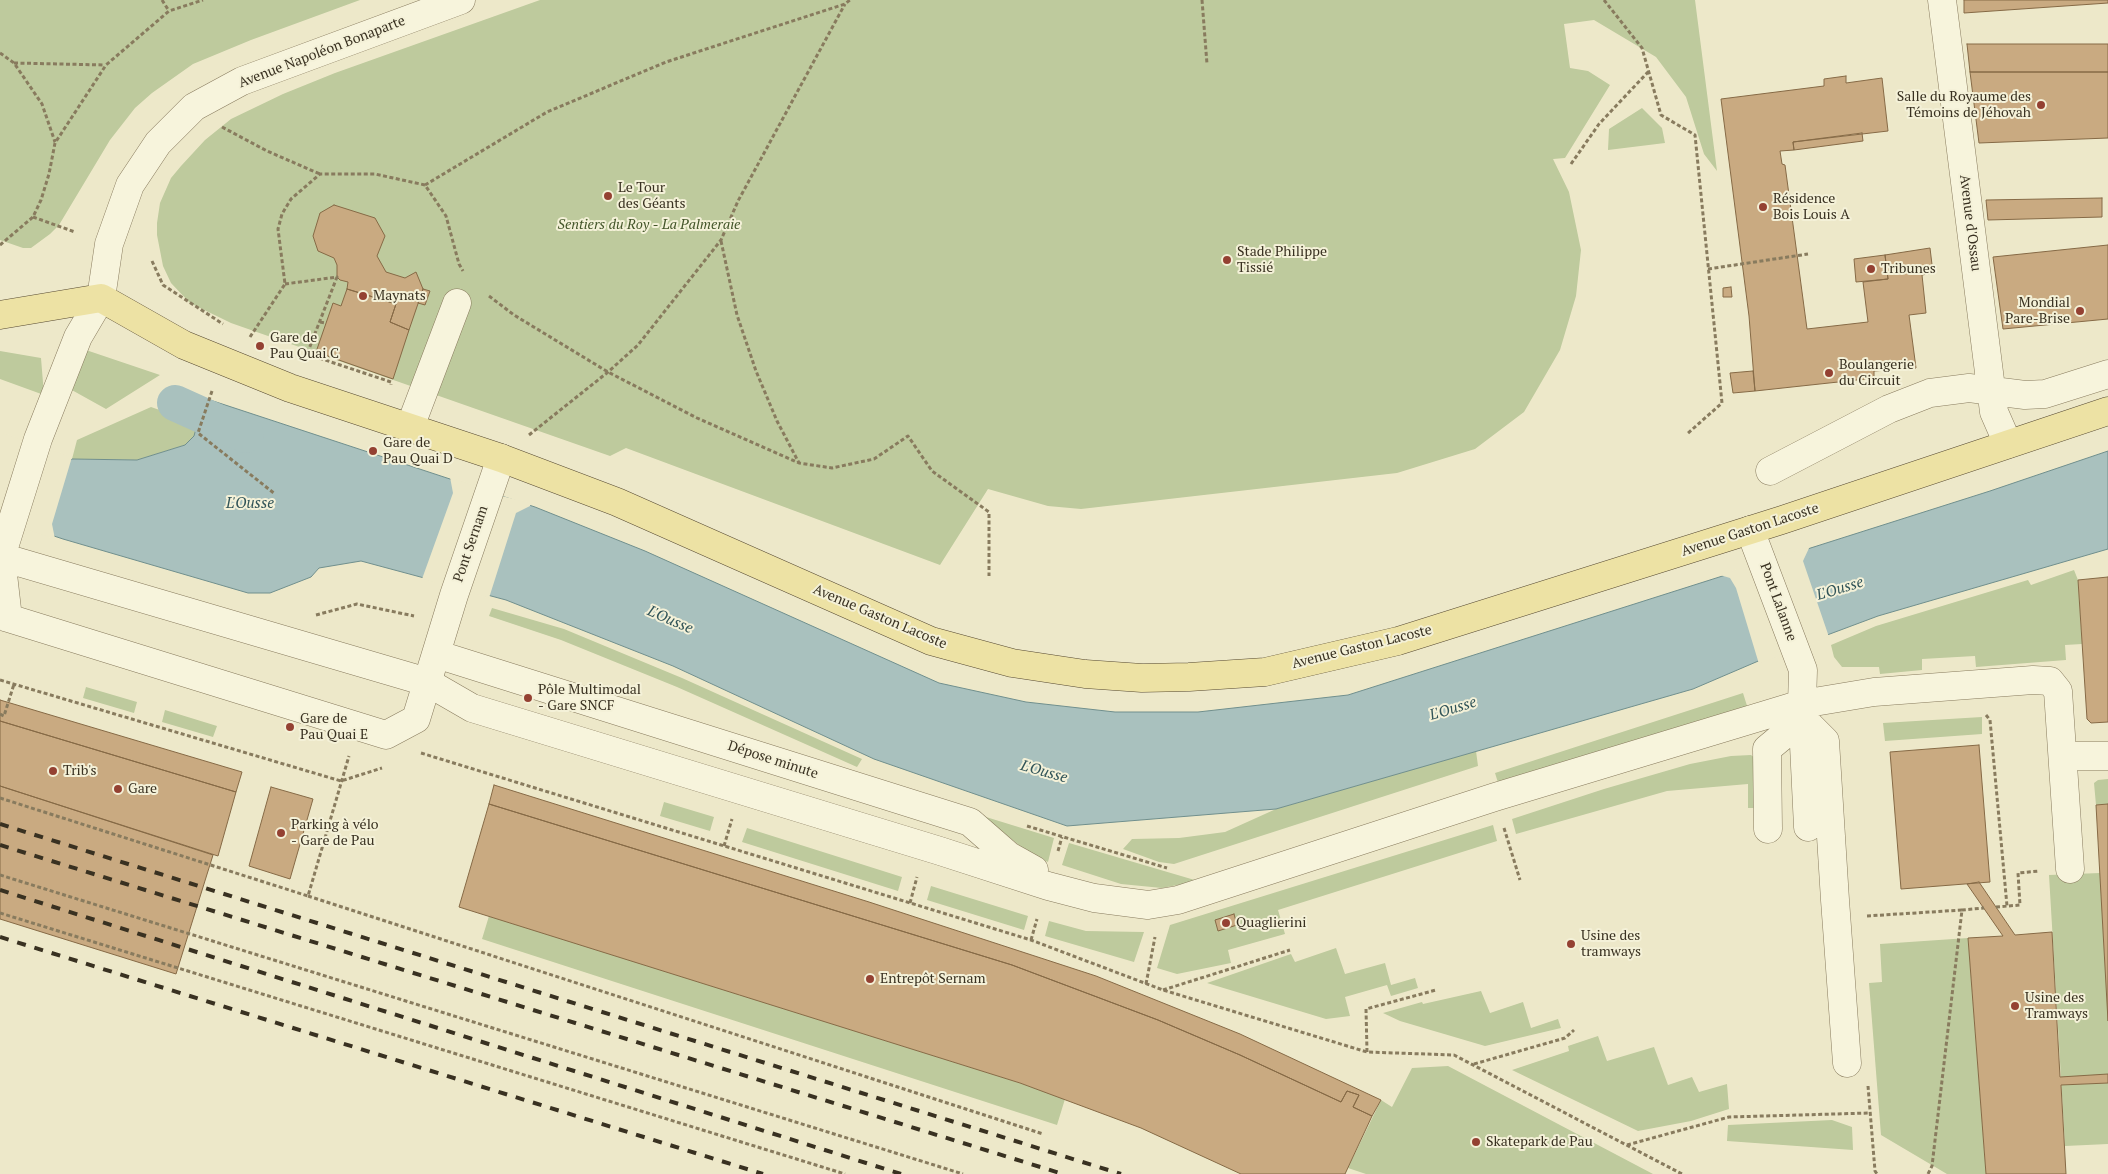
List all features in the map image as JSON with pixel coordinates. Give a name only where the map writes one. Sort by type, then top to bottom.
[{"type":"main road","points":[[0,315],[101,298]]},
{"type":"main road","name":"Avenue Gaston Lacoste","points":[[101,298],[184,345],[290,388],[501,458],[617,502],[931,641],[1012,663],[1085,674],[1142,678],[1265,672],[1398,641],[1754,539],[2008,444],[2108,412]]},
{"type":"street","name":"Avenue Napoléon Bonaparte","points":[[101,298],[109,244],[130,185],[158,143],[194,107],[242,80],[461,0]]},
{"type":"street","name":"Avenue d'Ossau","points":[[1942,0],[1994,412],[2008,444]]},
{"type":"street","points":[[410,428],[462,290]]},
{"type":"street","points":[[101,298],[78,337],[41,430],[1,557],[427,682],[472,708],[940,850],[1048,886],[1094,898],[1148,905],[1178,900],[1495,797],[1874,692],[2033,680],[2050,681],[2058,691],[2070,869]]},
{"type":"street","points":[[1770,471],[1889,409],[1930,393],[1969,388],[2025,395],[2045,394],[2108,374]]},
{"type":"street","name":"Pont Sernam","points":[[1,557],[8,618],[386,735],[416,719],[454,595],[501,458]]},
{"type":"street","name":"Pont Lalanne","points":[[1754,539],[1803,670],[1803,711],[1789,828],[1767,749],[1803,711]]},
{"type":"street","name":"Dépose minute","points":[[436,654],[970,822],[1008,856],[1049,880],[1094,898]]},
{"type":"street","points":[[1803,711],[1825,741],[1847,1063]]},
{"type":"street","points":[[2063,756],[2108,756]]},
{"type":"path","points":[[162,0],[169,11]]},
{"type":"path","points":[[0,245],[33,216],[41,200],[55,143],[106,65],[169,11],[203,0]]},
{"type":"path","points":[[194,107],[230,133],[320,174],[375,174],[425,185],[547,112],[666,62],[845,4],[850,0]]},
{"type":"path","points":[[1202,0],[1207,64]]},
{"type":"path","points":[[1604,0],[1642,48],[1661,115],[1695,135],[1722,403],[1687,434]]},
{"type":"path","points":[[501,458],[608,372],[638,345],[721,240],[738,201],[845,4]]},
{"type":"path","points":[[0,53],[14,63],[42,104],[55,143]]},
{"type":"path","points":[[14,63],[106,65]]},
{"type":"path","points":[[1571,164],[1600,124],[1648,72]]},
{"type":"path","points":[[249,340],[285,284],[278,229],[282,214],[291,199],[320,174]]},
{"type":"path","points":[[425,185],[446,216],[459,264],[462,290]]},
{"type":"path","points":[[33,216],[75,232]]},
{"type":"path","points":[[721,240],[737,315],[756,370],[777,421],[799,464]]},
{"type":"path","points":[[1708,269],[1808,254]]},
{"type":"path","points":[[152,261],[162,284],[224,324]]},
{"type":"path","points":[[285,284],[337,277],[306,356]]},
{"type":"path","points":[[486,294],[514,315],[608,372],[696,418],[799,464],[832,468],[874,459],[908,436],[932,471],[989,512],[989,576]]},
{"type":"path","points":[[320,322],[326,324]]},
{"type":"path","points":[[212,391],[198,433],[275,494]]},
{"type":"path","points":[[0,680],[341,781]]},
{"type":"path","points":[[0,714],[4,716],[14,684]]},
{"type":"path","points":[[1981,711],[1990,720],[2007,906]]},
{"type":"path","points":[[418,752],[1031,940],[1163,990],[1367,1052],[1454,1054],[1682,1174]]},
{"type":"path","points":[[308,896],[350,754]]},
{"type":"path","points":[[0,798],[1042,1134]]},
{"type":"path","points":[[724,846],[734,814]]},
{"type":"path","points":[[1504,825],[1520,880]]},
{"type":"path","points":[[1996,907],[2020,905],[2018,873],[2070,869]]},
{"type":"path","points":[[910,903],[919,872]]},
{"type":"path","points":[[0,876],[963,1174]]},
{"type":"path","points":[[1858,916],[1984,908]]},
{"type":"path","points":[[1928,1174],[1932,1166],[1962,910]]},
{"type":"path","points":[[0,913],[844,1174]]},
{"type":"path","points":[[1031,940],[1037,918]]},
{"type":"path","points":[[1146,984],[1156,930]]},
{"type":"path","points":[[1163,990],[1290,950]]},
{"type":"path","points":[[1367,1052],[1366,1009],[1436,990]]},
{"type":"path","points":[[1473,1064],[1565,1038],[1574,1030]]},
{"type":"path","points":[[1627,1145],[1728,1117],[1869,1113]]},
{"type":"path","points":[[1871,1139],[1874,1171],[1877,1174]]},
{"type":"green space","points":[[0,0],[360,0],[251,40],[193,64],[152,93],[135,108],[110,140],[59,225],[31,248],[23,248],[0,240]]},
{"type":"green space","name":"Sentiers du Roy - La Palmeraie","points":[[540,0],[1695,0],[1717,171],[1704,154],[1686,97],[1656,57],[1594,20],[1564,24],[1570,68],[1588,71],[1610,85],[1565,158],[1553,159],[1569,192],[1581,250],[1576,296],[1560,350],[1524,412],[1475,449],[1397,473],[1081,509],[1048,506],[988,489],[940,565],[626,448],[610,456],[231,323],[190,303],[171,283],[163,266],[157,235],[160,203],[171,178],[181,166],[205,140],[231,119],[283,94],[335,73]]},
{"type":"green space","points":[[1642,108],[1662,128],[1665,143],[1608,150],[1609,129]]},
{"type":"green space","points":[[83,349],[160,375],[106,409],[70,389]]},
{"type":"green space","points":[[0,351],[41,358],[44,395],[0,379]]},
{"type":"green space","points":[[151,407],[197,423],[194,436],[185,445],[137,460],[72,459],[77,440]]},
{"type":"green space","points":[[2074,570],[2078,580],[2082,644],[2065,645],[2066,660],[1976,667],[1975,656],[1922,659],[1922,670],[1880,674],[1879,667],[1842,667],[1834,657],[1831,645],[1876,626],[2028,580],[2031,585]]},
{"type":"green space","points":[[492,608],[564,629],[682,678],[862,759],[857,767],[677,687],[561,640],[489,616]]},
{"type":"green space","points":[[86,687],[137,702],[134,713],[83,698]]},
{"type":"green space","points":[[1743,693],[1748,709],[1500,789],[1495,773]]},
{"type":"green space","points":[[165,710],[217,726],[213,737],[162,722]]},
{"type":"green space","points":[[1982,717],[1982,734],[1885,741],[1883,723]]},
{"type":"green space","points":[[1476,751],[1478,766],[1174,864],[1159,862],[1123,849],[1132,839],[1179,838],[1225,832],[1276,809]]},
{"type":"green space","points":[[1751,755],[1761,763],[1757,808],[1748,808],[1748,784],[1667,791],[1516,834],[1512,819],[1604,789],[1690,764],[1731,756]]},
{"type":"green space","points":[[2108,779],[2108,804],[2096,805],[2094,783],[2098,780]]},
{"type":"green space","points":[[664,802],[714,817],[710,831],[660,816]]},
{"type":"green space","points":[[986,817],[1054,838],[1048,862],[1030,854]]},
{"type":"green space","points":[[1493,825],[1497,841],[1278,910],[1285,934],[1228,950],[1231,963],[1177,974],[1157,968],[1170,925]]},
{"type":"green space","points":[[747,828],[902,877],[898,891],[742,842]]},
{"type":"green space","points":[[1069,843],[1198,881],[1162,888],[1121,884],[1062,865]]},
{"type":"green space","points":[[2100,873],[2108,1021],[2108,1144],[2065,1146],[2049,875]]},
{"type":"green space","points":[[931,886],[1028,916],[1024,930],[927,900]]},
{"type":"green space","points":[[489,916],[1020,1083],[1065,1099],[1057,1125],[482,939]]},
{"type":"green space","points":[[1049,921],[1086,931],[1144,932],[1134,962],[1045,936]]},
{"type":"green space","points":[[1968,938],[1986,1174],[1947,1174],[1881,1135],[1869,983],[1882,982],[1880,944]]},
{"type":"green space","points":[[1336,948],[1345,974],[1385,963],[1391,985],[1415,978],[1418,988],[1391,996],[1387,985],[1345,997],[1350,1016],[1326,1019],[1207,983],[1291,954],[1295,962]]},
{"type":"green space","points":[[1481,991],[1490,1013],[1523,1002],[1531,1028],[1558,1019],[1561,1028],[1485,1046],[1400,1021],[1383,1013],[1422,1002],[1423,1004]]},
{"type":"green space","points":[[1598,1036],[1607,1061],[1654,1047],[1668,1085],[1692,1077],[1699,1092],[1727,1084],[1729,1109],[1691,1121],[1638,1131],[1512,1070],[1569,1051],[1568,1046]]},
{"type":"green space","name":"Skatepark de Pau","points":[[1448,1066],[1653,1174],[1366,1174],[1348,1168],[1381,1100],[1392,1107],[1412,1068]]},
{"type":"green space","points":[[1832,1120],[1852,1127],[1853,1150],[1727,1141],[1728,1125]]},
{"type":"water","name":"L'Ousse","points":[[204,398],[535,507],[645,551],[939,683],[1026,702],[1115,712],[1198,712],[1348,695],[1990,491],[2108,451],[2108,549],[1878,616],[1763,659],[1693,689],[1276,809],[1067,826],[874,759],[673,666],[506,600],[361,561],[319,568],[311,577],[270,593],[248,593],[63,539],[0,518],[72,459],[137,460],[185,445],[194,436]]},
{"type":"pier","points":[[0,432],[72,457],[52,524],[55,539],[0,521]]},
{"type":"pier","points":[[450,477],[476,486],[489,493],[531,503],[530,506],[516,513],[489,598],[422,579],[453,493]]},
{"type":"pier","points":[[1810,546],[1803,561],[1829,637],[1759,664],[1736,588],[1730,578],[1720,575]]},
{"type":"building","points":[[1964,0],[2108,0],[2108,3],[1964,13]]},
{"type":"building","points":[[1967,44],[2108,44],[2108,72],[1970,72]]},
{"type":"building","name":"Salle du Royaume des Témoins de Jéhovah","points":[[1970,72],[2108,72],[2108,138],[1979,143]]},
{"type":"building","name":"Résidence Bois Louis A","points":[[1846,76],[1846,83],[1882,78],[1888,131],[1793,142],[1794,150],[1780,151],[1782,164],[1785,165],[1807,329],[1868,322],[1863,282],[1888,279],[1885,255],[1930,248],[1933,273],[1922,275],[1926,313],[1909,315],[1916,368],[1874,371],[1874,378],[1755,391],[1749,316],[1721,99],[1824,86],[1824,79]]},
{"type":"building","points":[[1862,133],[1863,141],[1794,150],[1793,142]]},
{"type":"building","points":[[2102,198],[2102,217],[1988,220],[1986,200]]},
{"type":"building","points":[[334,205],[375,218],[385,236],[377,256],[386,272],[405,278],[416,272],[423,289],[409,330],[390,322],[396,304],[347,289],[348,282],[337,277],[337,265],[334,258],[318,251],[313,236],[320,213]]},
{"type":"building","points":[[2108,245],[2108,319],[2003,329],[1993,257]]},
{"type":"building","name":"Tribunes","points":[[1885,255],[1888,279],[1856,282],[1854,259]]},
{"type":"building","points":[[1731,287],[1732,297],[1723,297],[1723,288]]},
{"type":"building","points":[[347,289],[396,304],[390,322],[409,330],[393,379],[316,352],[333,303],[341,306]]},
{"type":"building","points":[[423,289],[430,291],[425,305],[418,303]]},
{"type":"building","points":[[1753,371],[1755,391],[1733,393],[1730,373]]},
{"type":"building","points":[[2108,577],[2108,722],[2091,723],[2087,719],[2078,580]]},
{"type":"building","points":[[0,700],[242,772],[236,792],[0,721]]},
{"type":"building","name":"Gare","points":[[0,721],[236,792],[218,856],[0,786]]},
{"type":"building","points":[[1979,745],[1990,882],[1901,889],[1890,752]]},
{"type":"building","points":[[494,785],[869,902],[1096,976],[1240,1034],[1381,1100],[1372,1116],[1353,1107],[1359,1095],[1347,1091],[1341,1102],[1240,1055],[1158,1020],[1012,965],[489,804]]},
{"type":"building","points":[[0,786],[213,855],[176,974],[0,919]]},
{"type":"building","name":"Parking à vélo - Gare de Pau","points":[[271,787],[313,799],[290,879],[249,866]]},
{"type":"building","name":"Entrepôt Sernam","points":[[489,804],[1012,965],[1158,1020],[1240,1055],[1341,1102],[1347,1091],[1359,1095],[1353,1107],[1372,1116],[1345,1174],[1241,1174],[1141,1128],[1020,1083],[459,907]]},
{"type":"building","name":"Usine des Tramways","points":[[2108,804],[2108,1021],[2096,805]]},
{"type":"building","name":"Usine des Tramways","points":[[1979,882],[2015,935],[2052,932],[2060,1077],[2108,1074],[2108,1083],[2061,1085],[2066,1174],[1986,1174],[1968,938],[2003,936],[1967,884]]},
{"type":"building","name":"Quaglierini","points":[[1234,914],[1237,925],[1218,931],[1215,920]]},
{"type":"waterway","points":[[175,403],[246,435]]},
{"type":"railway","points":[[0,824],[1121,1174]]},
{"type":"railway","points":[[0,845],[1063,1174]]},
{"type":"railway","points":[[0,890],[901,1174]]},
{"type":"railway","points":[[0,937],[763,1174]]},
{"type":"place","name":"Salle du Royaume des Témoins de Jéhovah","points":[[2041,105]]},
{"type":"place","name":"Le Tour des Géants","points":[[608,196]]},
{"type":"place","name":"Résidence Bois Louis A","points":[[1763,207]]},
{"type":"place","name":"Stade Philippe Tissié","points":[[1227,260]]},
{"type":"place","name":"Tribunes","points":[[1871,269]]},
{"type":"place","name":"Maynats","points":[[363,296]]},
{"type":"place","name":"Mondial Pare-Brise","points":[[2080,311]]},
{"type":"place","name":"Gare de Pau Quai C","points":[[260,346]]},
{"type":"place","name":"Boulangerie du Circuit","points":[[1829,373]]},
{"type":"place","name":"Gare de Pau Quai D","points":[[373,451]]},
{"type":"place","name":"Pôle Multimodal - Gare SNCF","points":[[528,698]]},
{"type":"place","name":"Gare de Pau Quai E","points":[[290,727]]},
{"type":"place","name":"Trib's","points":[[53,771]]},
{"type":"place","name":"Gare","points":[[118,789]]},
{"type":"place","name":"Parking à vélo - Gare de Pau","points":[[281,833]]},
{"type":"place","name":"Quaglierini","points":[[1226,923]]},
{"type":"place","name":"Usine des tramways","points":[[1571,944]]},
{"type":"place","name":"Entrepôt Sernam","points":[[870,979]]},
{"type":"place","name":"Usine des Tramways","points":[[2015,1006]]},
{"type":"place","name":"Skatepark de Pau","points":[[1476,1142]]}]
